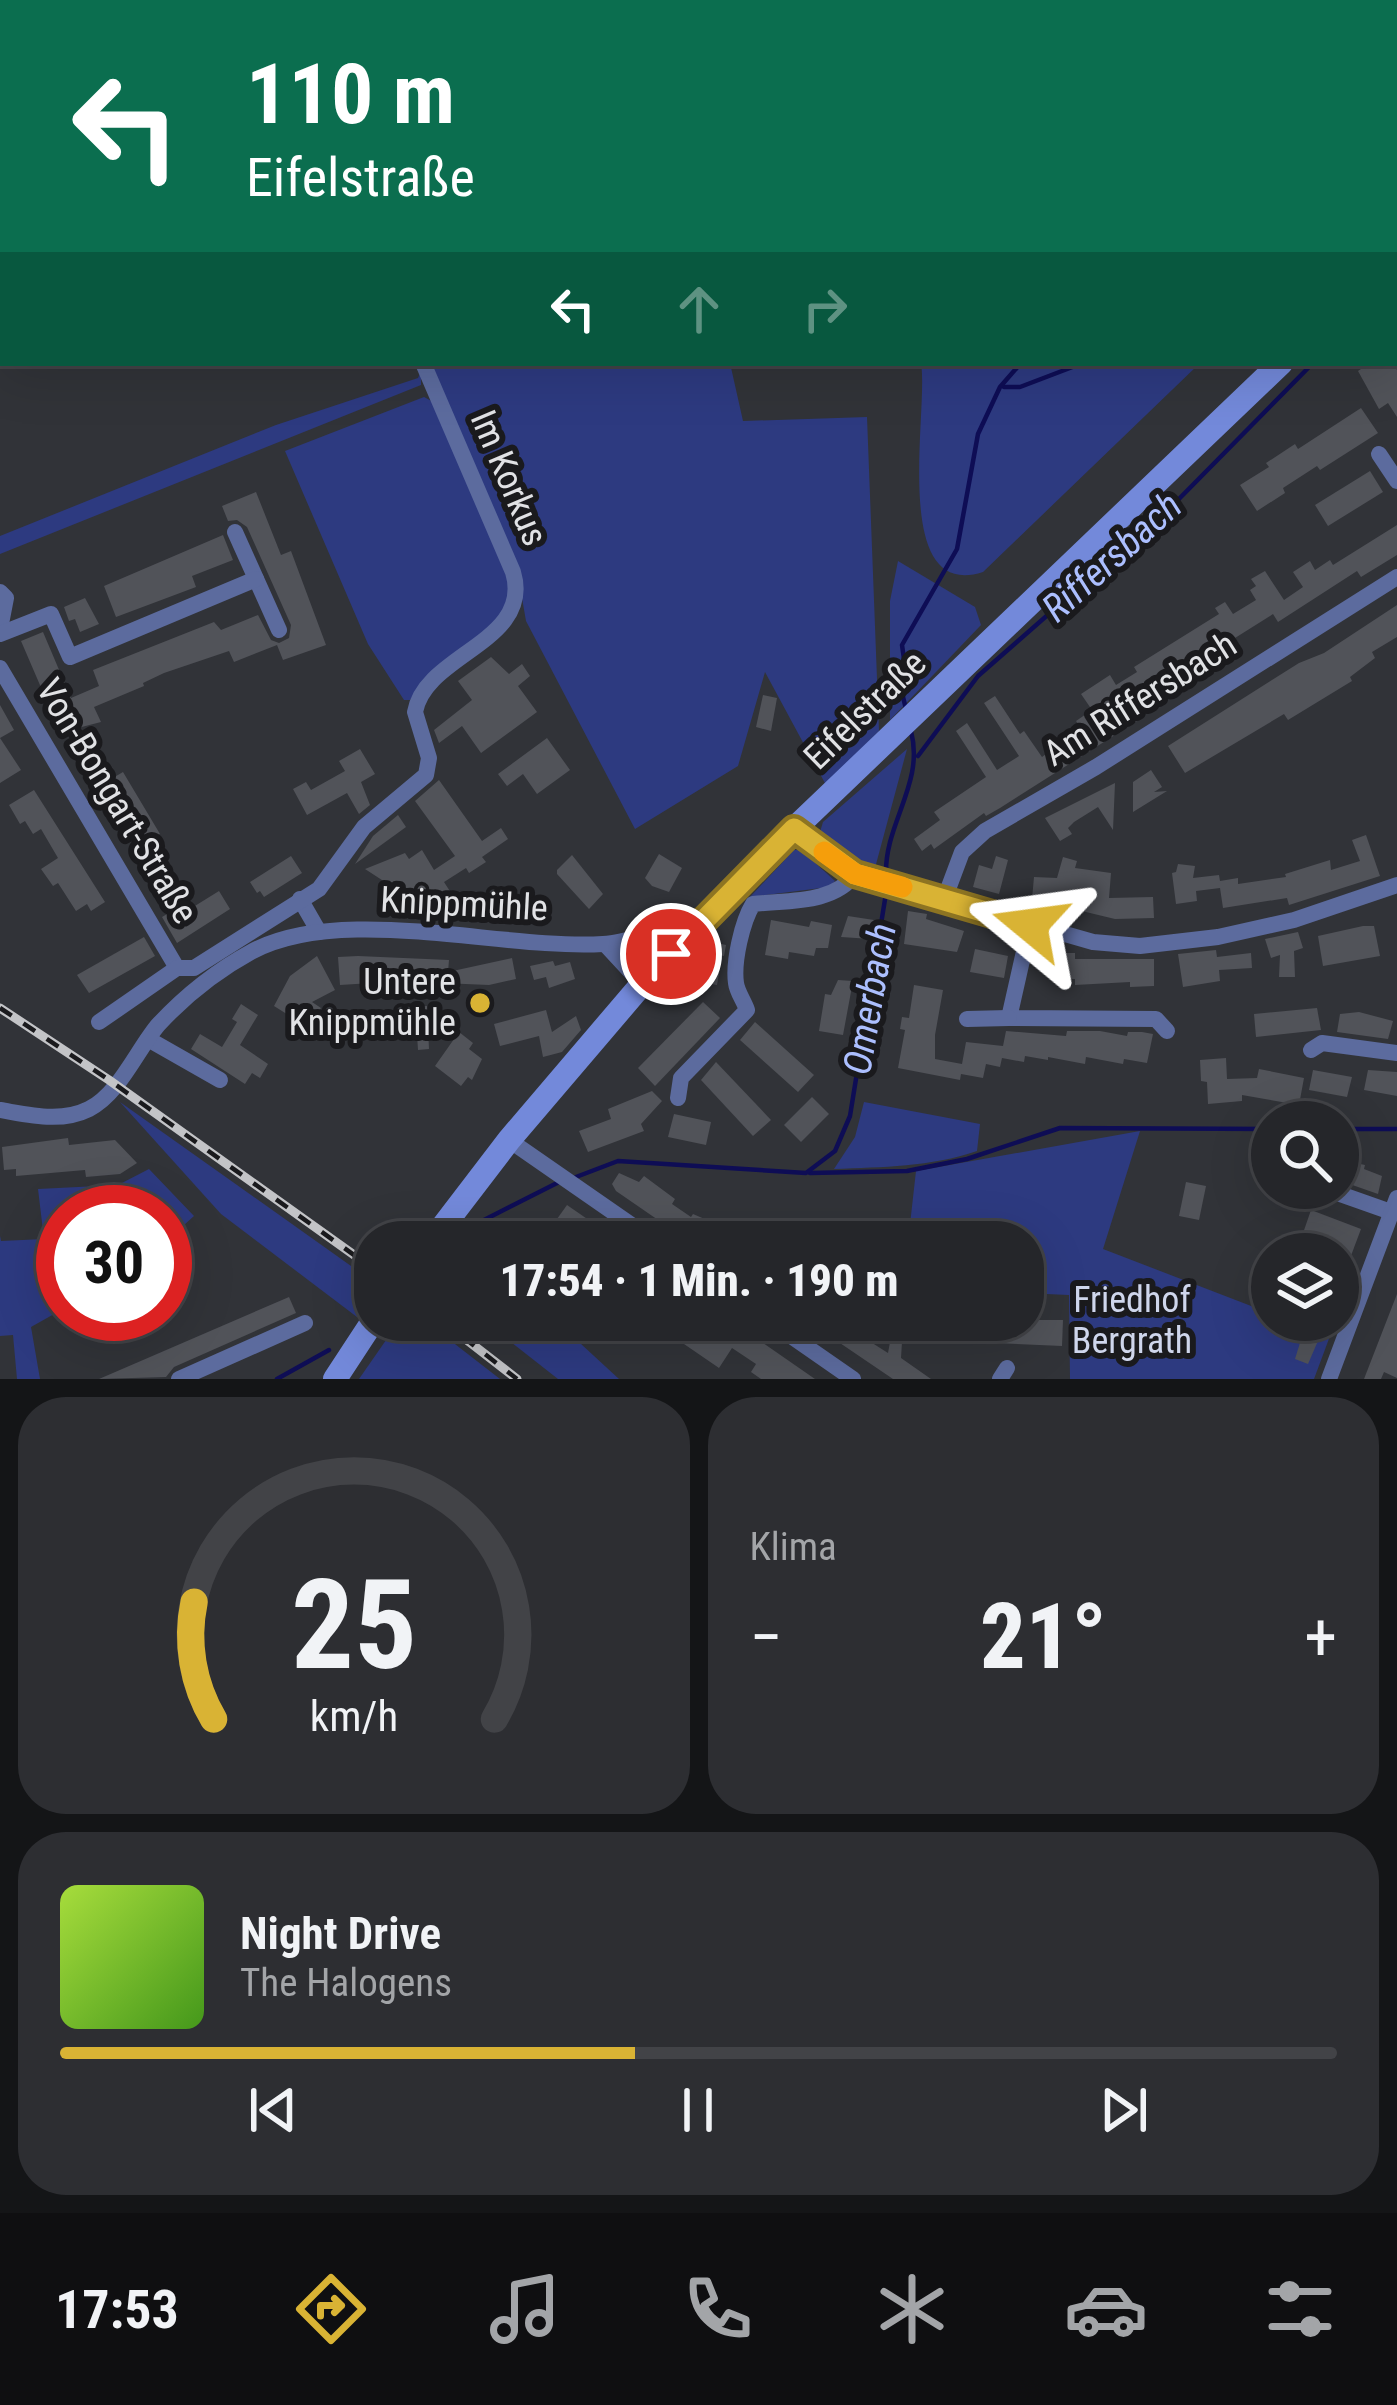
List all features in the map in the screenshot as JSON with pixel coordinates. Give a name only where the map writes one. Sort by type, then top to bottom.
[{"type":"main road","name":"Eifelstraße","points":[[447,1221],[508,1140],[642,984],[920,706],[1278,366]]},
{"type":"main road","points":[[335,1379],[360,1341]]},
{"type":"street","name":"Im Korkus","points":[[424,366],[513,572],[516,599],[504,620]]},
{"type":"street","points":[[1379,454],[1397,481]]},
{"type":"street","points":[[236,532],[279,630]]},
{"type":"street","name":"Am Riffersbach","points":[[944,900],[962,852],[985,831],[1397,577]]},
{"type":"street","name":"Von-Bongart-Straße","points":[[0,592],[6,598],[0,632],[51,614],[70,656],[256,579]]},
{"type":"street","name":"Knippmühle","points":[[99,1022],[178,968],[194,968],[319,889],[364,826],[426,775],[430,764],[415,712],[417,700],[436,676],[504,620]]},
{"type":"street","name":"Von-Bongart-Straße","points":[[0,668],[178,968]]},
{"type":"street","points":[[794,829],[863,876],[1093,941],[1160,944],[1219,937],[1294,920],[1397,885]]},
{"type":"street","points":[[678,1098],[682,1078],[747,1010],[735,976],[747,913],[753,904],[830,895],[863,876]]},
{"type":"street","points":[[300,899],[319,932]]},
{"type":"street","name":"Knippmühle","points":[[0,1110],[41,1117],[85,1111],[99,1103],[148,1039],[193,992],[251,952],[282,940],[319,932],[605,944],[681,924],[700,925]]},
{"type":"street","points":[[1010,1018],[1030,925]]},
{"type":"street","points":[[605,944],[642,984]]},
{"type":"street","points":[[967,1019],[1156,1019],[1167,1031]]},
{"type":"street","points":[[148,1039],[220,1079]]},
{"type":"street","points":[[1311,1050],[1322,1043],[1397,1053]]},
{"type":"street","points":[[508,1140],[625,1221]]},
{"type":"street","points":[[1329,1379],[1394,1205],[1359,1197]]},
{"type":"street","points":[[179,1379],[305,1323]]},
{"type":"street","points":[[798,1341],[853,1379]]},
{"type":"green space","points":[[429,366],[731,366],[743,421],[867,417],[879,731],[826,785],[765,672],[738,766],[635,829],[526,621],[522,598]]},
{"type":"green space","points":[[921,366],[1197,366],[983,572],[954,574],[935,559],[924,531],[919,458]]},
{"type":"green space","points":[[421,371],[421,385],[0,554],[0,536],[276,425],[418,378]]},
{"type":"green space","points":[[424,397],[439,405],[508,574],[509,593],[497,622],[410,700],[404,700],[368,644],[285,451]]},
{"type":"green space","points":[[898,561],[975,607],[981,625],[890,720],[890,601]]},
{"type":"green space","points":[[907,749],[875,868],[851,860],[820,832],[823,822]]},
{"type":"green space","points":[[794,850],[801,850],[835,881],[829,887],[750,897]]},
{"type":"green space","points":[[120,1102],[354,1268],[354,1315],[221,1214]]},
{"type":"green space","points":[[864,1102],[980,1124],[977,1151],[924,1163],[834,1169],[855,1137]]},
{"type":"green space","name":"Friedhof Bergrath","points":[[1140,1131],[1103,1249],[1251,1306],[1251,1341],[1328,1341],[1314,1379],[1070,1379],[1069,1295],[1044,1294],[1044,1221],[910,1221],[916,1171]]},
{"type":"green space","points":[[149,1169],[164,1185],[118,1185]]},
{"type":"green space","points":[[0,1236],[1,1241],[36,1239],[36,1324],[31,1327],[40,1379],[17,1379],[13,1335],[0,1336]]},
{"type":"green space","points":[[385,1341],[451,1341],[500,1379],[359,1379]]},
{"type":"green space","points":[[510,1341],[578,1341],[619,1379],[558,1379]]},
{"type":"building","points":[[1366,366],[1395,366],[1397,417],[1388,403],[1379,409],[1358,371]]},
{"type":"building","points":[[1361,408],[1378,433],[1320,470],[1317,466],[1257,511],[1240,485],[1295,444],[1298,449]]},
{"type":"building","points":[[1370,471],[1383,492],[1328,526],[1315,505]]},
{"type":"building","points":[[256,492],[281,555],[291,551],[326,645],[283,660],[277,645],[234,662],[229,651],[164,673],[94,707],[101,722],[70,730],[59,702],[49,706],[21,641],[43,632],[71,698],[99,686],[93,670],[214,622],[221,630],[258,615],[271,640],[279,643],[289,638],[291,625],[247,527],[237,520],[228,521],[222,506]]},
{"type":"building","points":[[1397,525],[1397,555],[1361,577],[1357,571],[1278,622],[1273,614],[1235,638],[1240,646],[1134,710],[1140,719],[1000,808],[984,813],[934,849],[931,844],[922,851],[914,839],[940,820],[934,812],[986,777],[956,731],[967,723],[997,770],[1019,756],[984,703],[995,696],[1042,757],[1081,728],[1076,721],[1092,710],[1081,694],[1110,675],[1116,685],[1137,672],[1134,667],[1219,614],[1215,608],[1225,602],[1233,614],[1256,600],[1251,579],[1265,571],[1284,600],[1303,587],[1293,572],[1310,561],[1315,570],[1330,560],[1333,565]]},
{"type":"building","points":[[223,535],[233,560],[192,576],[196,587],[116,617],[104,586]]},
{"type":"building","points":[[85,598],[99,624],[80,632],[64,607]]},
{"type":"building","points":[[1397,605],[1397,637],[1372,652],[1375,658],[1350,677],[1352,681],[1288,720],[1284,714],[1185,773],[1168,746]]},
{"type":"building","points":[[491,657],[509,674],[522,664],[530,676],[518,686],[537,712],[481,753],[462,726],[439,743],[434,730],[472,700],[458,681]]},
{"type":"building","points":[[763,695],[777,698],[771,731],[756,727]]},
{"type":"building","points":[[0,705],[14,730],[0,738]]},
{"type":"building","points":[[0,738],[21,770],[0,783]]},
{"type":"building","points":[[547,738],[570,770],[537,794],[523,774],[507,786],[498,774]]},
{"type":"building","points":[[360,749],[375,774],[361,782],[370,805],[359,814],[347,793],[307,815],[293,789],[306,782],[311,790],[345,771],[339,761]]},
{"type":"building","points":[[1151,770],[1162,787],[1154,792],[1167,791],[1133,812],[1133,782]]},
{"type":"building","points":[[123,772],[160,834],[148,841],[152,848],[141,855],[96,788]]},
{"type":"building","points":[[439,780],[482,841],[501,828],[508,839],[482,857],[486,862],[444,882],[455,899],[422,906],[365,869],[405,853],[409,859],[422,850],[434,870],[455,856],[415,801]]},
{"type":"building","points":[[1115,783],[1113,830],[1098,807],[1074,822],[1068,828],[1072,834],[1060,841],[1045,818]]},
{"type":"building","points":[[34,790],[105,902],[91,911],[87,904],[76,911],[58,883],[53,886],[41,869],[58,858],[41,829],[33,834],[25,821],[20,824],[9,805]]},
{"type":"building","points":[[398,815],[406,827],[355,864],[373,836]]},
{"type":"building","points":[[1366,835],[1380,876],[1289,905],[1287,898],[1223,908],[1220,888],[1196,891],[1197,901],[1176,904],[1172,873],[1178,864],[1195,866],[1193,878],[1219,875],[1220,881],[1238,878],[1238,884],[1286,877],[1330,860],[1331,870],[1360,861],[1352,840]]},
{"type":"building","points":[[659,854],[682,868],[669,892],[645,878]]},
{"type":"building","points":[[572,855],[603,894],[589,909],[557,874]]},
{"type":"building","points":[[291,856],[302,873],[264,897],[257,893],[250,882]]},
{"type":"building","points":[[996,856],[1008,860],[999,894],[973,887],[979,865],[992,869]]},
{"type":"building","points":[[1063,857],[1077,861],[1075,868],[1111,873],[1109,898],[1153,897],[1154,918],[1115,919],[1032,899],[1034,877],[1057,878]]},
{"type":"building","points":[[219,891],[230,909],[177,943],[162,917],[186,903],[190,909]]},
{"type":"building","points":[[908,911],[964,931],[957,952],[904,944]]},
{"type":"building","points":[[848,916],[874,920],[871,939],[841,937]]},
{"type":"building","points":[[771,920],[809,927],[811,921],[832,925],[828,948],[816,948],[814,956],[789,952],[788,959],[765,955]]},
{"type":"building","points":[[1374,926],[1380,956],[1323,966],[1318,936]]},
{"type":"building","points":[[1298,932],[1303,948],[1294,951],[1295,977],[1279,977],[1280,955],[1271,958],[1265,939]]},
{"type":"building","points":[[144,937],[155,956],[89,993],[77,975]]},
{"type":"building","points":[[717,943],[726,945],[724,956],[718,955],[722,956],[717,985],[705,983]]},
{"type":"building","points":[[975,949],[1008,956],[1004,978],[970,972]]},
{"type":"building","points":[[1216,950],[1217,957],[1251,953],[1252,968],[1219,970],[1220,981],[1183,987],[1178,954]]},
{"type":"building","points":[[1075,953],[1075,959],[1154,959],[1154,986],[1130,987],[1130,982],[1075,985],[1075,979],[1054,979],[1054,970],[1047,971],[1047,956]]},
{"type":"building","points":[[317,956],[335,990],[312,1002],[321,1008],[309,1028],[274,1006],[290,976]]},
{"type":"building","points":[[338,957],[449,960],[448,972],[512,958],[516,979],[489,985],[394,981],[388,995],[371,989],[372,983],[340,985]]},
{"type":"building","points":[[553,961],[555,966],[570,962],[575,979],[549,988],[546,977],[534,980],[530,966]]},
{"type":"building","points":[[838,980],[853,981],[843,1035],[819,1031],[825,994],[831,995]]},
{"type":"building","points":[[914,985],[943,990],[935,1059],[962,1064],[966,1042],[1003,1046],[1006,1031],[1066,1036],[1067,1031],[1100,1031],[1153,1034],[1147,1063],[1086,1057],[1085,1064],[1048,1057],[1025,1056],[1024,1062],[1002,1058],[1000,1067],[986,1064],[983,1078],[961,1074],[960,1080],[898,1068],[905,1030],[900,1029],[902,1017],[909,1018]]},
{"type":"building","points":[[703,1002],[720,1018],[655,1086],[638,1068]]},
{"type":"building","points":[[241,1004],[258,1015],[240,1045],[268,1064],[260,1078],[252,1073],[245,1084],[191,1049],[200,1034],[222,1047],[237,1022],[232,1019]]},
{"type":"building","points":[[427,1006],[429,1049],[418,1050],[417,1034],[408,1034],[407,1020],[416,1020],[415,1007]]},
{"type":"building","points":[[1317,1008],[1321,1030],[1256,1037],[1254,1014]]},
{"type":"building","points":[[546,1010],[552,1032],[576,1016],[581,1030],[562,1052],[543,1057],[539,1036],[500,1046],[494,1024]]},
{"type":"building","points":[[1359,1012],[1393,1021],[1388,1039],[1337,1032],[1340,1014]]},
{"type":"building","points":[[755,1022],[814,1075],[798,1092],[740,1040]]},
{"type":"building","points":[[459,1032],[482,1059],[472,1080],[468,1077],[461,1086],[435,1066]]},
{"type":"building","points":[[1226,1058],[1227,1079],[1257,1078],[1259,1069],[1304,1078],[1300,1101],[1242,1095],[1242,1101],[1208,1104],[1200,1060]]},
{"type":"building","points":[[716,1062],[771,1120],[753,1136],[701,1080]]},
{"type":"building","points":[[1313,1070],[1352,1077],[1347,1097],[1309,1090]]},
{"type":"building","points":[[1368,1070],[1397,1072],[1397,1096],[1364,1090]]},
{"type":"building","points":[[652,1091],[662,1101],[641,1124],[644,1131],[588,1152],[579,1131],[611,1119],[608,1109]]},
{"type":"building","points":[[812,1097],[829,1114],[801,1142],[784,1125]]},
{"type":"building","points":[[674,1114],[711,1122],[706,1145],[668,1137]]},
{"type":"building","points":[[68,1138],[69,1145],[115,1140],[137,1163],[120,1174],[86,1177],[85,1170],[16,1176],[16,1169],[4,1170],[2,1147]]},
{"type":"building","points":[[1359,1164],[1382,1176],[1378,1194],[1359,1187]]},
{"type":"building","points":[[619,1173],[639,1182],[644,1176],[675,1199],[672,1204],[691,1217],[708,1221],[660,1221],[612,1184]]},
{"type":"building","points":[[1186,1182],[1206,1186],[1199,1220],[1179,1216]]},
{"type":"building","points":[[567,1205],[590,1221],[556,1221]]},
{"type":"building","points":[[1311,1210],[1361,1229],[1359,1234],[1303,1233]]},
{"type":"building","points":[[1397,1294],[1397,1378],[1384,1372],[1381,1379],[1364,1379]]},
{"type":"building","points":[[289,1297],[296,1313],[174,1367],[166,1377],[99,1379]]},
{"type":"building","points":[[1044,1320],[1063,1320],[1062,1346],[946,1341],[1044,1341]]},
{"type":"building","points":[[680,1341],[760,1341],[815,1379],[761,1379],[751,1372],[756,1364],[732,1348],[719,1368]]},
{"type":"building","points":[[837,1341],[869,1341],[888,1353],[890,1342],[902,1342],[901,1358],[931,1379],[893,1379]]},
{"type":"building","points":[[1301,1341],[1318,1341],[1308,1364],[1295,1359]]},
{"type":"waterway","name":"Omerbach","points":[[906,709],[901,689],[902,645],[957,549],[978,434],[1000,387],[1018,366]]},
{"type":"waterway","points":[[1004,387],[1020,387],[1075,366]]},
{"type":"waterway","name":"Riffersbach","points":[[918,756],[978,676],[1173,505],[1310,366]]},
{"type":"waterway","name":"Omerbach","points":[[886,876],[891,838],[913,769],[911,731]]},
{"type":"waterway","name":"Omerbach","points":[[576,1177],[618,1161],[806,1173],[835,1151],[850,1116],[887,887]]},
{"type":"waterway","points":[[810,1173],[907,1171],[967,1159],[1060,1128],[1251,1129]]},
{"type":"waterway","points":[[1359,1129],[1397,1129]]},
{"type":"waterway","name":"Omerbach","points":[[484,1220],[559,1182]]},
{"type":"waterway","name":"Omerbach","points":[[277,1379],[329,1350]]},
{"type":"railway","points":[[0,1008],[354,1255]]},
{"type":"railway","points":[[468,1341],[517,1379]]},
{"type":"slow traffic","points":[[824,852],[855,874],[902,887]]},
{"type":"place","name":"Untere Knippmühle","points":[[480,1003]]},
{"type":"route","points":[[671,954],[794,829],[855,874],[1030,925]]}]
